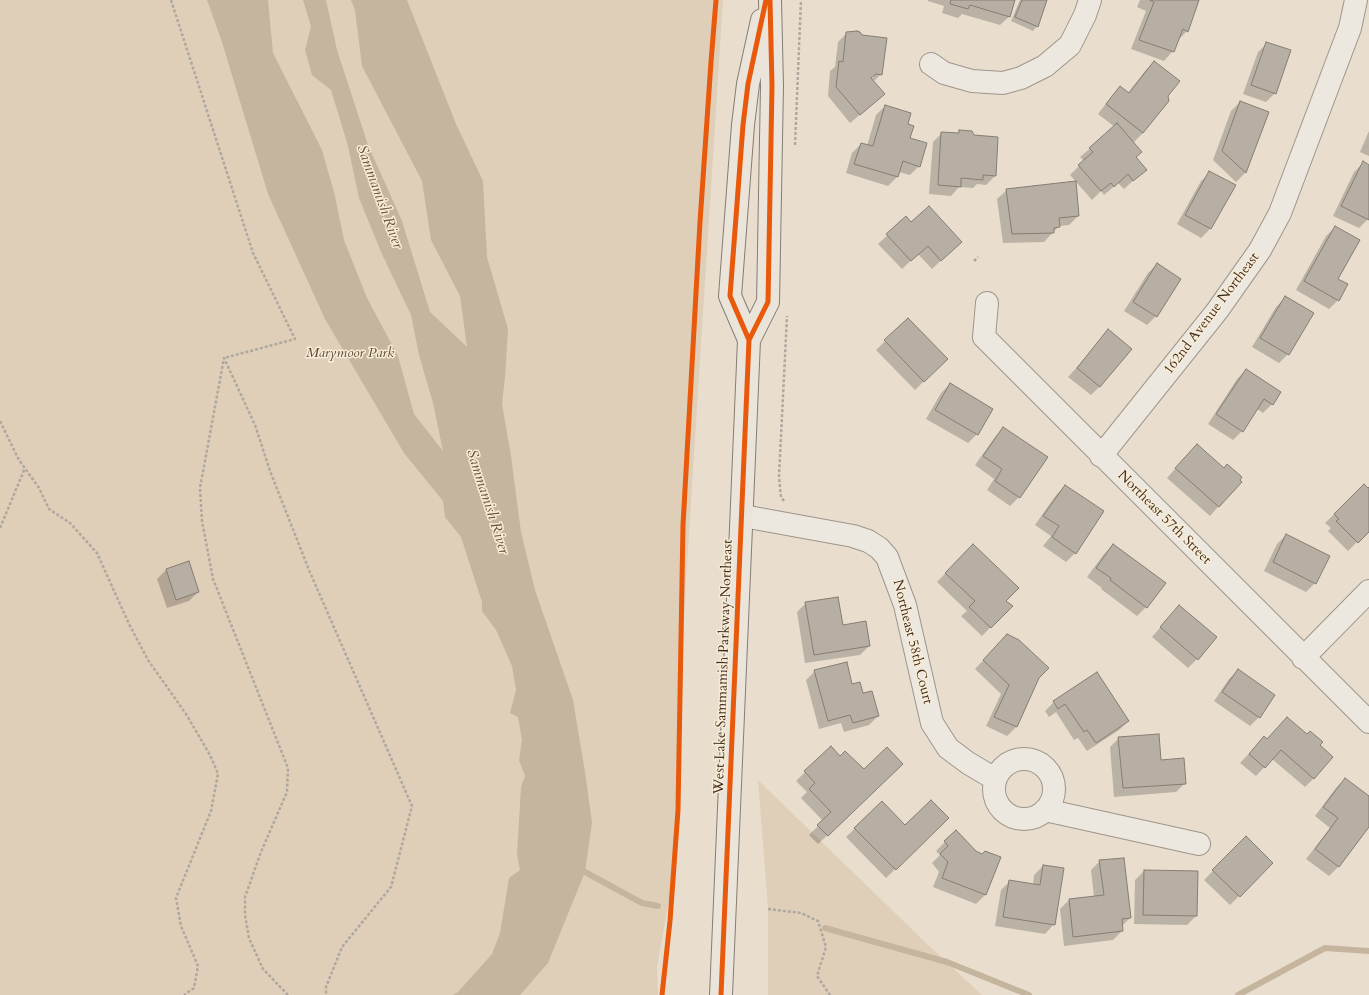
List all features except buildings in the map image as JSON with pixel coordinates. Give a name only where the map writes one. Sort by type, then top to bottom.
[{"type":"main road","name":"West Lake Sammamish Parkway Northeast","points":[[750,340],[730,296],[743,125],[748,84],[766,0]]},
{"type":"main road","name":"West Lake Sammamish Parkway Northeast","points":[[722,995],[750,340],[768,302],[772,86],[770,0]]},
{"type":"street","points":[[931,64],[944,73],[972,81],[1003,83],[1021,78],[1045,66],[1070,45],[1083,21],[1090,0]]},
{"type":"street","name":"162nd Avenue Northeast","points":[[1101,456],[1217,311],[1260,250],[1280,213],[1350,28],[1356,0]]},
{"type":"street","name":"Northeast 57th Street","points":[[987,303],[984,337],[1101,456],[1369,722]]},
{"type":"street","name":"Northeast 58th Court","points":[[743,516],[853,536],[868,540],[879,548],[887,557],[905,605],[932,723],[948,748],[968,763],[995,779]]},
{"type":"street","points":[[1304,658],[1369,591]]},
{"type":"street","points":[[1026,759],[1040,764],[1047,770],[1052,778],[1054,789],[1053,799],[1045,810],[1040,815],[1030,819],[1020,819],[1010,816],[1001,810],[996,802],[994,792],[995,779],[1004,766],[1012,761],[1026,759]]},
{"type":"street","points":[[1045,810],[1199,844]]},
{"type":"path","points":[[171,0],[253,253],[295,339],[224,358]]},
{"type":"path","points":[[974,261],[978,257]]},
{"type":"path","points":[[224,358],[200,488],[202,521],[213,579],[288,768],[287,792],[261,852],[245,897],[244,914],[249,938],[263,969],[288,995]]},
{"type":"path","points":[[224,358],[255,425],[270,470],[309,570],[412,806],[391,887],[342,947],[326,987],[326,995]]},
{"type":"path","points":[[0,421],[1,426],[19,460],[39,488],[49,509],[70,524],[97,553],[129,624],[148,660],[186,714],[210,755],[218,774],[211,811],[176,898],[181,926],[198,966],[194,988],[184,995]]},
{"type":"path","points":[[0,528],[25,468]]},
{"type":"path","points":[[768,909],[801,913],[818,922],[826,947],[817,976],[830,995]]},
{"type":"green space","name":"Marymoor Park","points":[[0,0],[723,0],[686,580],[672,883],[657,967],[658,995],[0,995]]},
{"type":"green space","points":[[758,780],[924,941],[982,995],[768,995],[768,909]]},
{"type":"water","name":"Sammamish River","points":[[207,0],[268,0],[273,53],[322,150],[335,196],[344,240],[367,298],[398,356],[414,414],[443,451],[433,403],[419,355],[411,315],[381,252],[359,198],[348,146],[331,90],[312,75],[305,50],[311,26],[303,0],[326,0],[337,50],[368,145],[402,221],[430,312],[467,347],[460,296],[431,240],[422,181],[362,66],[355,10],[351,0],[407,0],[456,124],[483,181],[487,257],[508,329],[502,404],[511,456],[521,532],[535,590],[573,700],[592,822],[585,872],[548,963],[520,995],[453,995],[458,992],[492,954],[500,933],[509,878],[520,870],[517,855],[521,787],[525,776],[519,760],[522,740],[518,717],[510,713],[516,690],[512,666],[496,630],[482,611],[482,602],[461,537],[445,517],[443,501],[404,453],[325,319],[268,194],[222,42]]},
{"type":"waterway","points":[[578,871],[585,872],[642,903],[658,906]]},
{"type":"waterway","points":[[825,928],[947,962],[1029,995]]},
{"type":"waterway","points":[[1238,995],[1325,948],[1369,951]]},
{"type":"cycle path","points":[[662,995],[670,921],[678,810],[683,525],[700,222],[716,0]]},
{"type":"cycle path","points":[[749,340],[730,296],[743,125],[748,84],[766,0]]},
{"type":"cycle path","points":[[721,995],[749,340],[768,302],[772,86],[770,0]]}]
